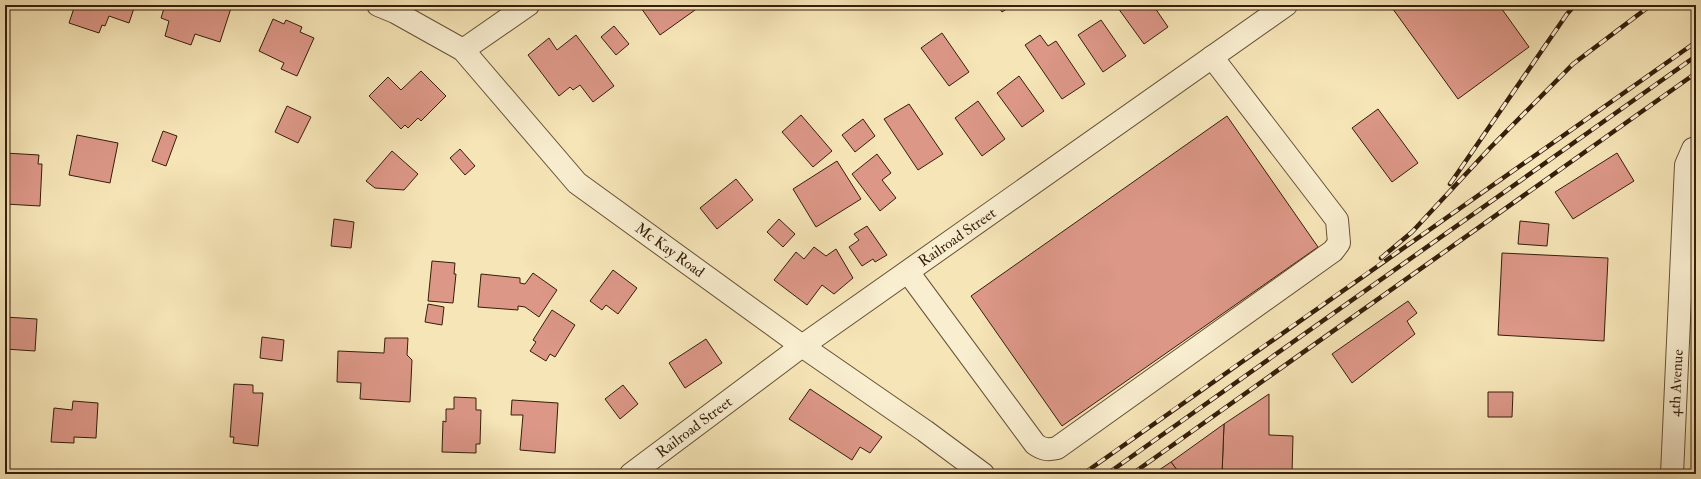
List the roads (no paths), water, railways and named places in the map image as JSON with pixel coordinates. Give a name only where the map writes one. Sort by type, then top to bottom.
[{"type":"street","name":"Mc Kay Road","points":[[378,5],[395,12],[464,50],[577,183],[802,346],[925,430],[983,474]]},
{"type":"street","points":[[464,50],[528,5]]},
{"type":"street","name":"Railroad Street","points":[[631,474],[802,346],[1286,5]]},
{"type":"street","points":[[908,272],[1035,444],[1042,449],[1048,450],[1057,448],[1333,251],[1339,243],[1337,220],[1212,58]]},
{"type":"street","name":"4th Avenue","points":[[1672,474],[1686,165],[1694,148]]},
{"type":"railway","points":[[1450,184],[1567,14],[1575,5]]},
{"type":"railway","points":[[1381,258],[1412,232],[1490,148],[1573,64],[1651,5]]},
{"type":"railway","points":[[1083,474],[1696,42]]},
{"type":"railway","points":[[1107,474],[1696,56]]},
{"type":"railway","points":[[1132,474],[1696,73]]}]
